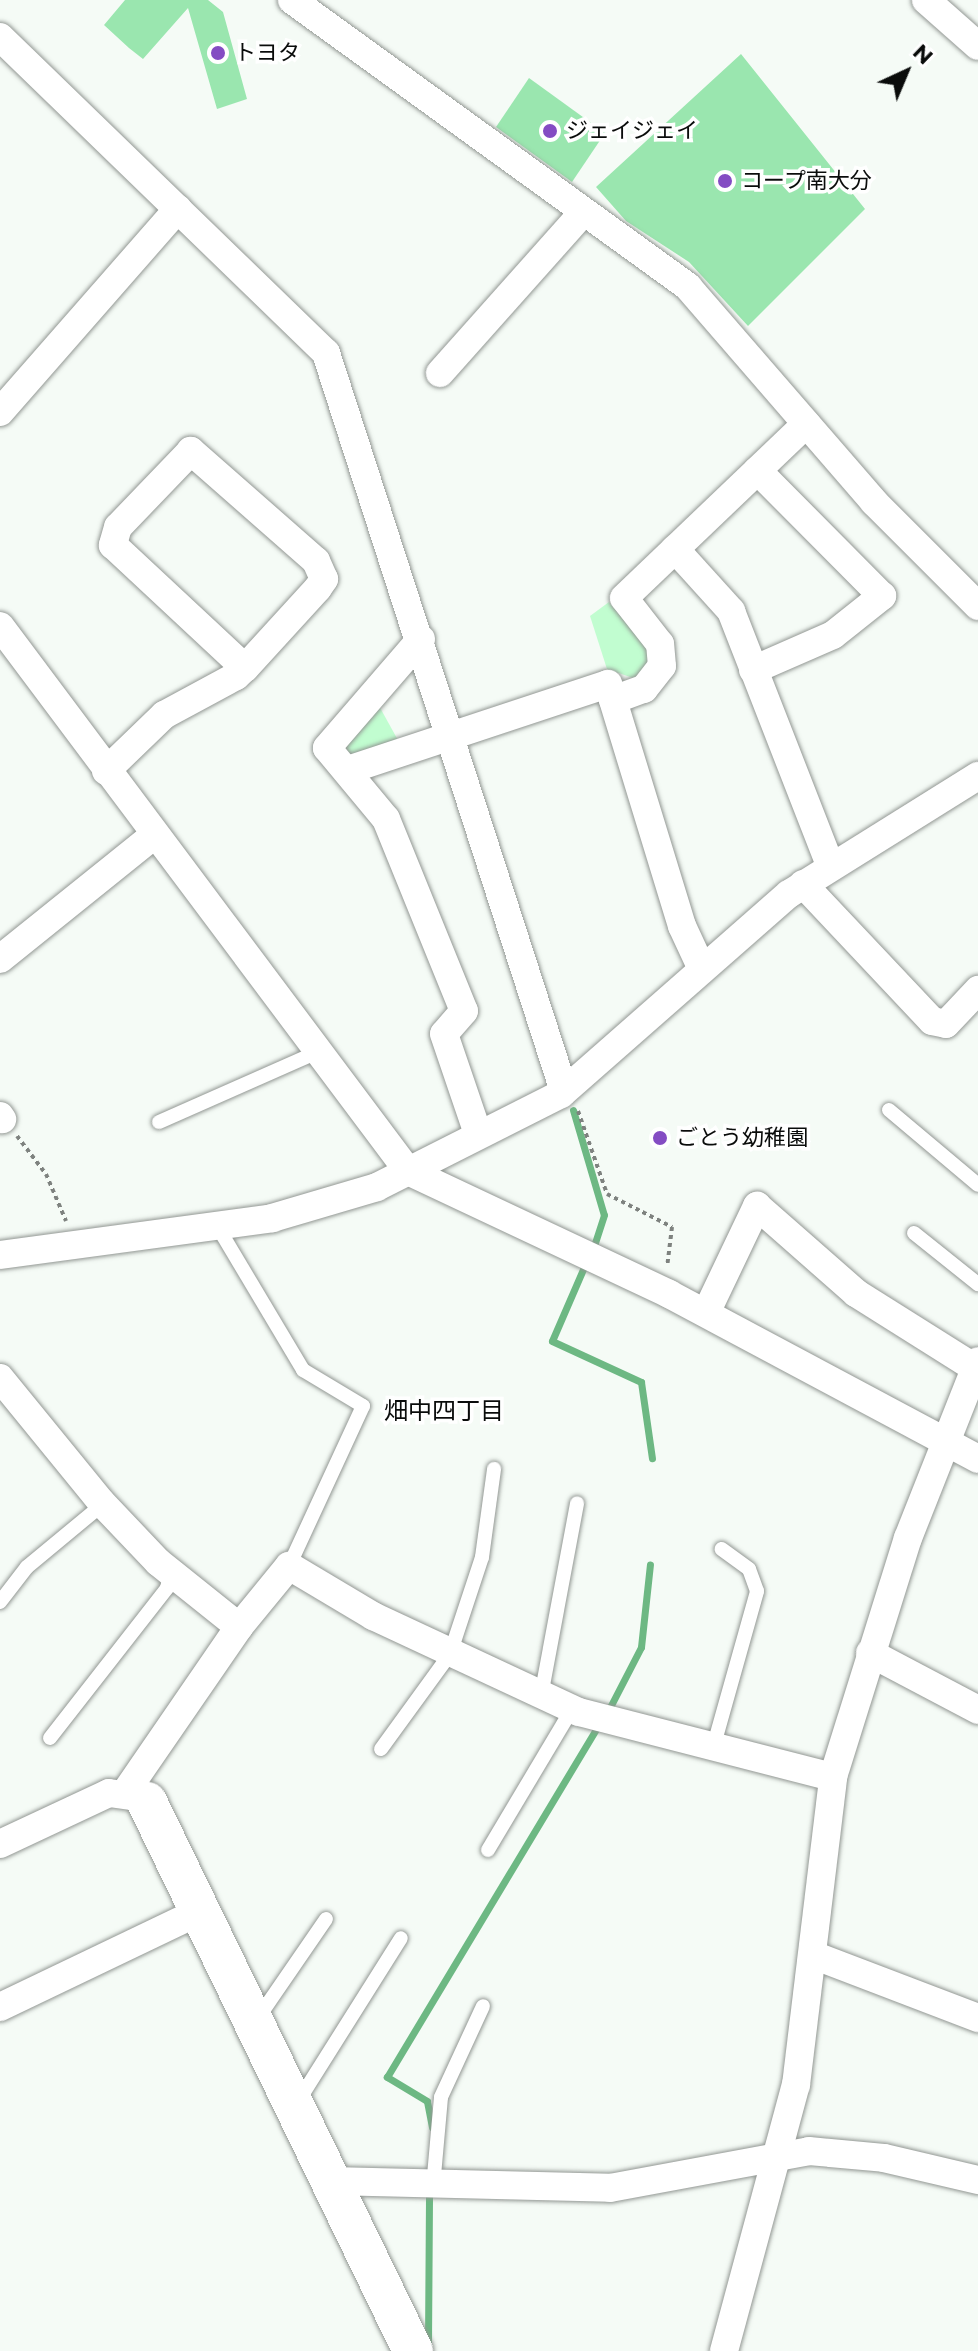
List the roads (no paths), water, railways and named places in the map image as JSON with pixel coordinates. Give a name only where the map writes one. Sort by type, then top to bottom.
[{"type":"street","points":[[292,0],[581,215],[688,287],[806,424],[978,606]]},
{"type":"street","points":[[926,0],[978,46]]},
{"type":"street","points":[[0,37],[326,353],[567,1088]]},
{"type":"street","points":[[0,412],[178,209]]},
{"type":"street","points":[[440,373],[581,215]]},
{"type":"street","points":[[613,700],[644,689],[660,673],[660,644],[624,598],[806,424]]},
{"type":"street","points":[[106,771],[164,715],[245,668],[324,575],[191,451],[118,527],[113,545],[245,668]]},
{"type":"street","points":[[753,670],[833,635],[882,596],[757,470]]},
{"type":"street","points":[[675,549],[723,597],[830,865]]},
{"type":"street","points":[[0,626],[408,1171],[661,1290],[978,1459]]},
{"type":"street","points":[[421,639],[327,748],[386,819],[464,1011],[444,1038],[478,1134]]},
{"type":"street","points":[[348,770],[608,684],[682,926],[701,967]]},
{"type":"street","points":[[0,1255],[72,1242],[299,1212],[408,1171],[567,1088],[701,967],[803,884],[978,776]]},
{"type":"street","points":[[0,959],[154,835]]},
{"type":"street","points":[[803,884],[932,1021],[946,1024],[978,990]]},
{"type":"street","points":[[706,1313],[757,1206],[856,1293],[977,1365],[870,1653],[833,1777],[813,1955],[781,2154],[724,2351]]},
{"type":"street","points":[[3,1390],[103,1504],[171,1572],[239,1627]]},
{"type":"street","points":[[0,1844],[137,1796],[239,1627],[289,1566],[450,1654],[572,1709],[713,1749],[833,1777]]},
{"type":"street","points":[[870,1653],[978,1710]]},
{"type":"street","points":[[137,1796],[200,1911],[413,2351]]},
{"type":"street","points":[[0,2007],[200,1911]]},
{"type":"street","points":[[813,1955],[978,2018]]},
{"type":"street","points":[[331,2181],[433,2187],[610,2188],[781,2154],[884,2158],[977,2177]]},
{"type":"lane","points":[[159,1122],[318,1052]]},
{"type":"lane","points":[[889,1110],[978,1185]]},
{"type":"lane","points":[[216,1224],[303,1370],[363,1406],[289,1566]]},
{"type":"lane","points":[[914,1233],[978,1284]]},
{"type":"lane","points":[[381,1749],[450,1654],[482,1557],[494,1469]]},
{"type":"lane","points":[[541,1696],[577,1503]]},
{"type":"lane","points":[[0,1602],[27,1567],[103,1504]]},
{"type":"lane","points":[[713,1749],[757,1591],[749,1569],[721,1549]]},
{"type":"lane","points":[[50,1738],[167,1588],[171,1572]]},
{"type":"lane","points":[[488,1850],[572,1709]]},
{"type":"lane","points":[[254,2024],[326,1919]]},
{"type":"lane","points":[[294,2106],[401,1938]]},
{"type":"lane","points":[[433,2187],[441,2097],[483,2006]]},
{"type":"waterway","points":[[573,1110],[604,1215],[593,1249]]},
{"type":"waterway","points":[[587,1260],[552,1341],[641,1382],[652,1458]]},
{"type":"waterway","points":[[607,1713],[641,1647],[650,1564]]},
{"type":"waterway","points":[[432,2127],[427,2101],[387,2077],[600,1723]]},
{"type":"waterway","points":[[428,2342],[429,2191]]},
{"type":"place","name":"トヨタ","points":[[218,53]]},
{"type":"place","name":"ジェイジェイ","points":[[550,131]]},
{"type":"place","name":"コープ南大分","points":[[725,181]]},
{"type":"place","name":"ごとう幼稚園","points":[[660,1138]]},
{"type":"district","name":"畑中四丁目","points":[[444,1411]]}]
